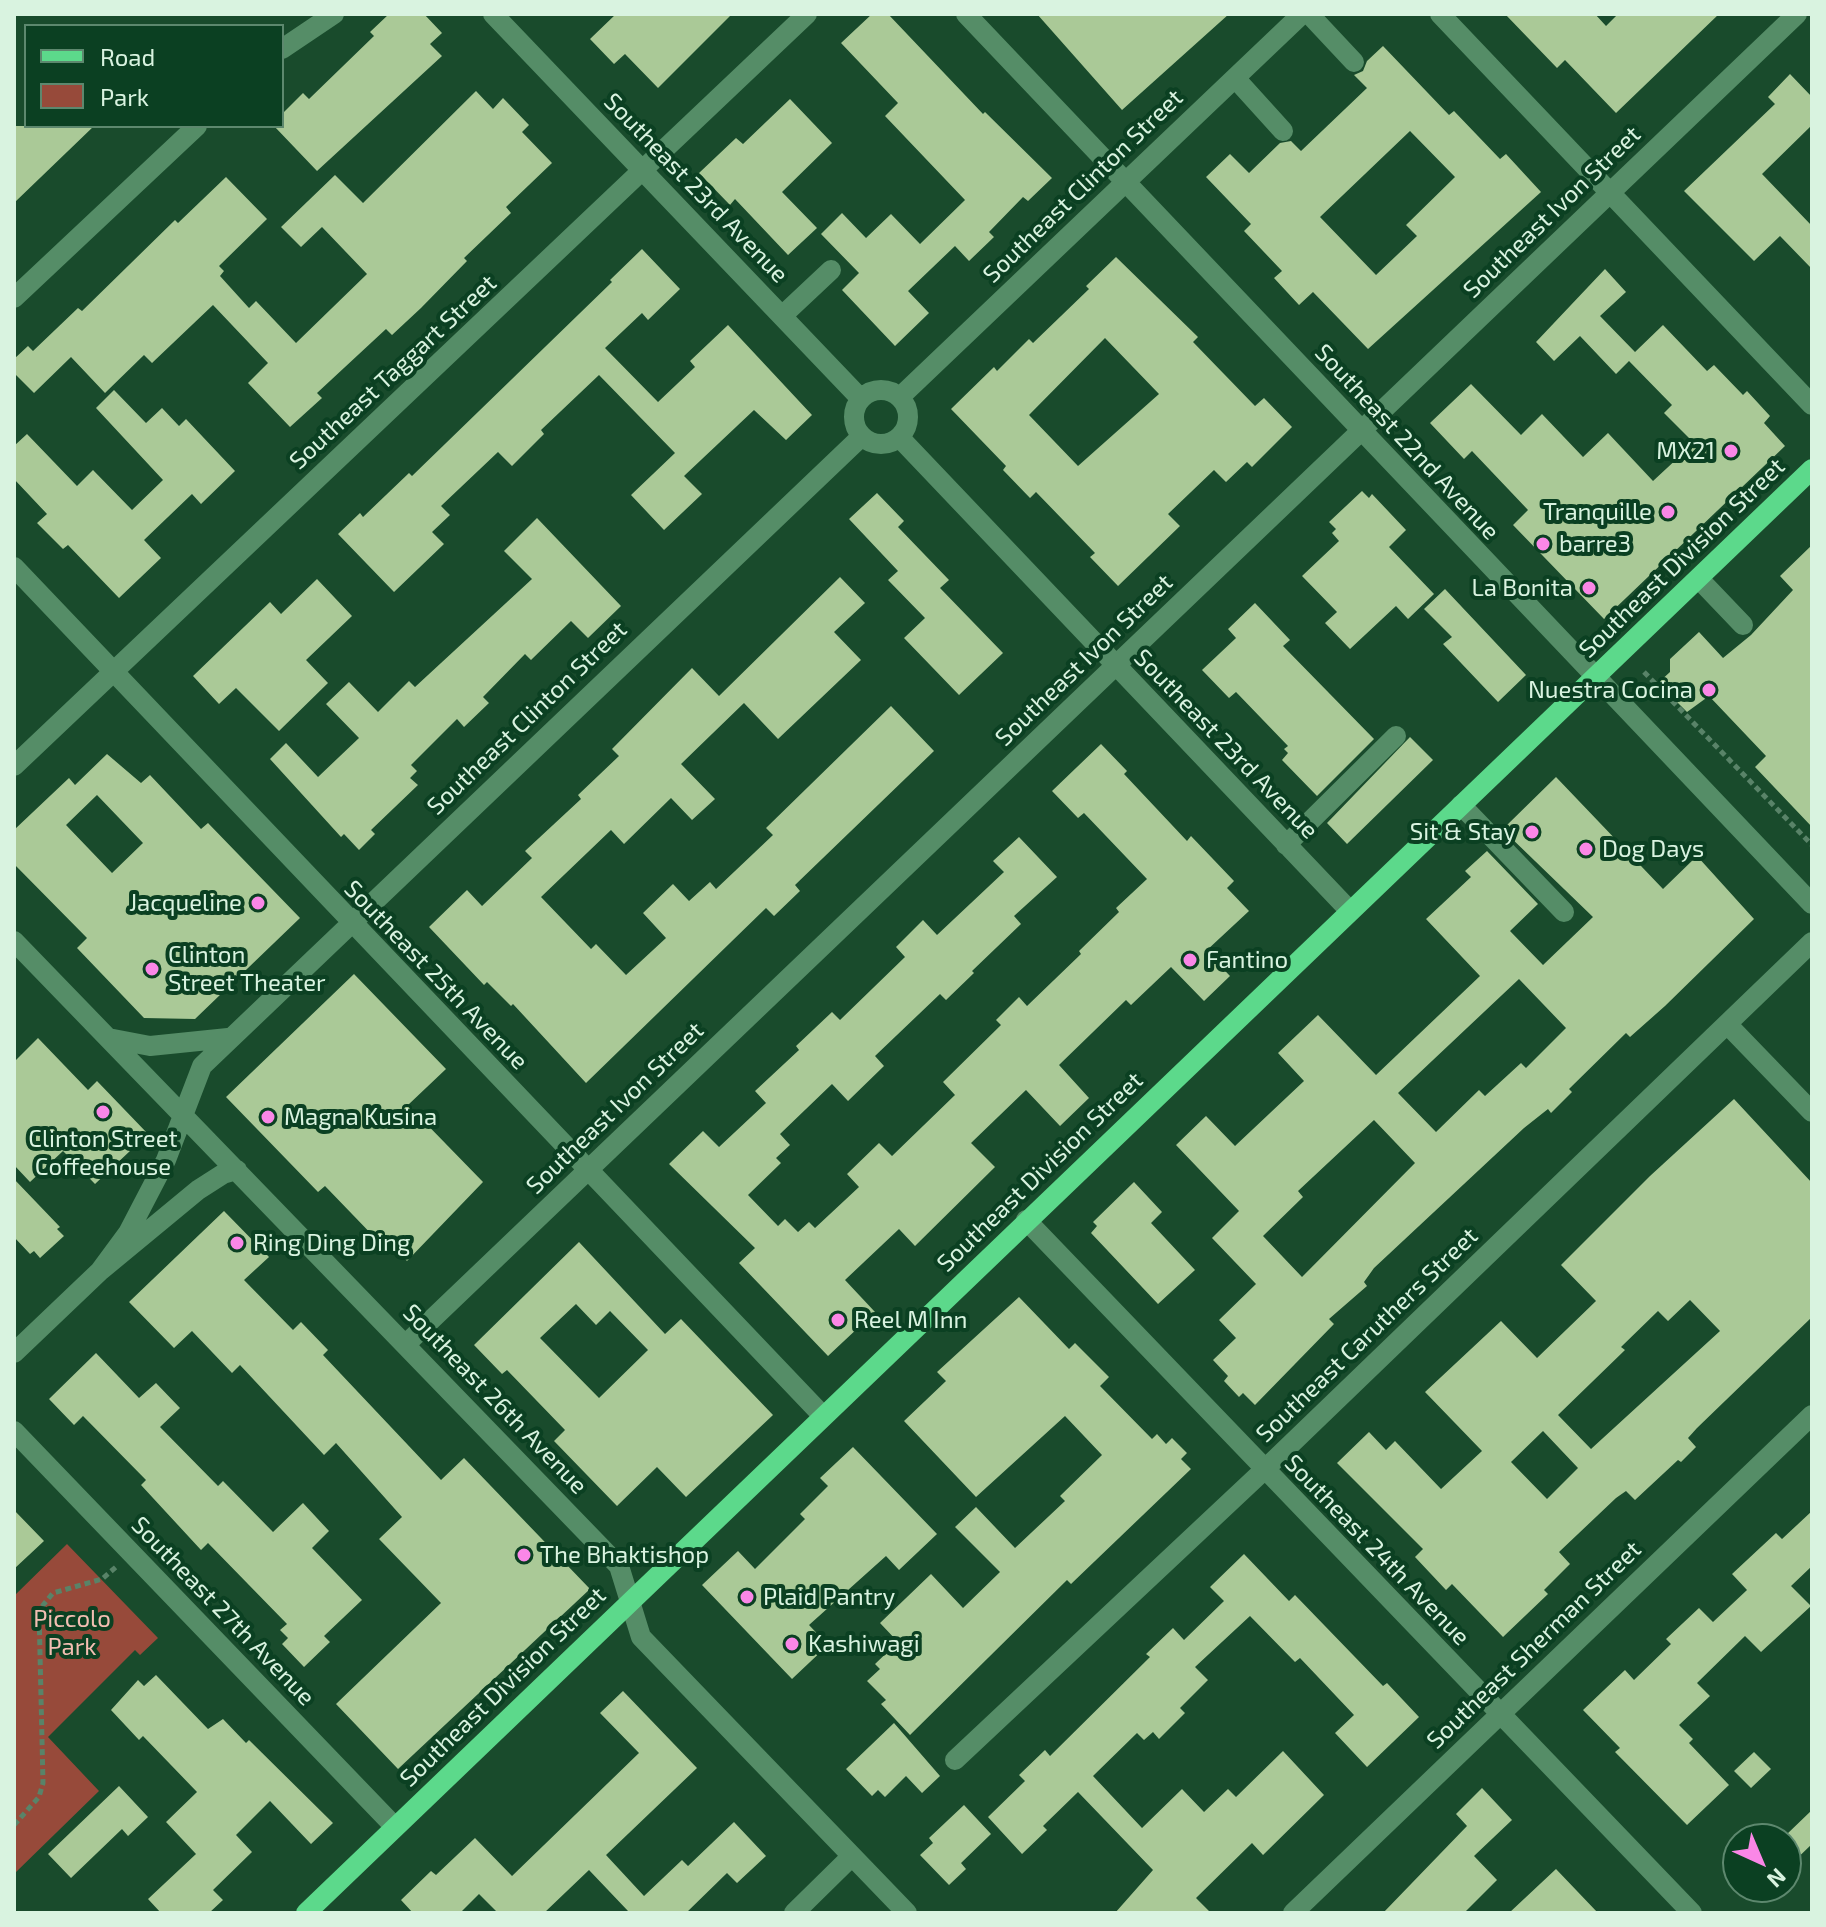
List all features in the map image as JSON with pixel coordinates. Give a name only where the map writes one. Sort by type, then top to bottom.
[{"type":"main road","name":"Southeast Division Street","points":[[306,1913],[1812,469]]},
{"type":"street","name":"Southeast 23rd Avenue","points":[[493,14],[861,399]]},
{"type":"street","name":"Southeast Taggart Street","points":[[14,766],[807,14]]},
{"type":"street","name":"Southeast 22nd Avenue","points":[[966,14],[1812,904]]},
{"type":"street","name":"Southeast Clinton Street","points":[[900,397],[1302,14]]},
{"type":"street","points":[[1309,14],[1354,62]]},
{"type":"street","points":[[1440,14],[1812,405]]},
{"type":"street","name":"Southeast Ivon Street","points":[[406,1344],[1797,14]]},
{"type":"street","points":[[284,48],[328,16]]},
{"type":"street","points":[[1235,78],[1283,131]]},
{"type":"street","points":[[14,298],[195,128]]},
{"type":"street","points":[[782,316],[831,270]]},
{"type":"street","points":[[875,390],[893,392],[900,397],[909,417],[900,438],[876,444],[862,436],[854,422],[861,399],[875,390]]},
{"type":"street","name":"Southeast Clinton Street","points":[[100,1271],[141,1210],[166,1160],[202,1066],[862,436]]},
{"type":"street","name":"Southeast 23rd Avenue","points":[[900,438],[1350,911]]},
{"type":"street","name":"Southeast 25th Avenue","points":[[14,567],[823,1416]]},
{"type":"street","points":[[1699,579],[1743,625]]},
{"type":"street","points":[[1286,845],[1396,736]]},
{"type":"street","points":[[1461,805],[1564,912]]},
{"type":"street","name":"Southeast 26th Avenue","points":[[14,941],[619,1566],[641,1637],[907,1913]]},
{"type":"street","name":"Southeast Caruthers Street","points":[[955,1760],[1264,1470],[1812,942]]},
{"type":"street","points":[[1727,1024],[1812,1112]]},
{"type":"street","points":[[108,1038],[150,1046],[228,1038]]},
{"type":"street","name":"Southeast Clinton Street","points":[[14,1353],[100,1271],[206,1183],[237,1170]]},
{"type":"street","name":"Southeast 24th Avenue","points":[[1026,1220],[1692,1913]]},
{"type":"street","name":"Southeast Sherman Street","points":[[1293,1913],[1812,1415]]},
{"type":"street","name":"Southeast 27th Avenue","points":[[14,1431],[395,1827]]},
{"type":"street","points":[[794,1913],[852,1856]]},
{"type":"path","points":[[1644,672],[1812,845]]},
{"type":"path","points":[[14,1825],[39,1797],[43,1783],[39,1610],[53,1593],[102,1579],[132,1553]]},
{"type":"green space","name":"Piccolo Park","points":[[67,1544],[158,1638],[140,1655],[135,1650],[48,1737],[99,1791],[14,1874],[14,1596]]},
{"type":"building","points":[[389,14],[424,14],[442,33],[430,44],[442,56],[317,171],[276,128],[284,128],[284,112],[303,93],[309,99],[374,36],[370,32]]},
{"type":"building","points":[[616,14],[732,14],[658,88],[625,54],[614,64],[590,39]]},
{"type":"building","points":[[872,14],[888,14],[983,114],[985,112],[1052,178],[1028,201],[1023,197],[989,232],[994,237],[969,261],[955,246],[908,291],[929,313],[895,346],[842,290],[859,273],[821,234],[842,213],[866,238],[891,214],[920,244],[965,200],[885,116],[898,103],[841,43]]},
{"type":"building","points":[[1037,14],[1229,14],[1122,110]]},
{"type":"building","points":[[1505,14],[1595,14],[1606,26],[1618,14],[1719,14],[1616,113],[1565,60],[1557,68]]},
{"type":"building","points":[[1383,46],[1449,115],[1454,111],[1500,159],[1506,154],[1541,192],[1368,349],[1313,292],[1299,305],[1274,278],[1282,271],[1244,231],[1251,224],[1206,177],[1230,154],[1249,173],[1280,143],[1291,141],[1301,151],[1367,88],[1354,75],[1363,71],[1367,61]],"holes":[[[1410,131],[1455,177],[1406,225],[1417,236],[1376,275],[1320,217]]]},
{"type":"building","points":[[1790,74],[1812,97],[1812,125],[1762,174],[1812,226],[1812,269],[1780,236],[1754,261],[1684,191],[1775,104],[1768,97]]},
{"type":"building","points":[[476,91],[493,109],[503,98],[529,125],[522,132],[552,163],[506,207],[511,213],[464,258],[467,261],[421,308],[392,335],[386,329],[317,393],[322,398],[290,427],[248,383],[268,363],[213,305],[152,363],[144,355],[105,393],[71,357],[34,393],[14,373],[14,359],[28,346],[33,351],[78,308],[82,311],[175,220],[178,223],[226,177],[267,219],[219,266],[224,271],[220,276],[249,308],[256,301],[296,343],[367,274],[322,227],[301,247],[281,227],[335,175],[363,203]]},
{"type":"building","points":[[790,99],[832,143],[782,192],[817,228],[788,255],[735,199],[730,205],[699,173],[736,138],[743,144]]},
{"type":"building","points":[[14,126],[92,128],[14,203]]},
{"type":"building","points":[[642,249],[680,289],[648,320],[642,313],[605,348],[658,402],[695,367],[690,361],[728,325],[812,415],[786,440],[754,410],[684,476],[702,494],[664,530],[631,495],[675,453],[599,375],[541,430],[544,434],[512,466],[498,452],[441,506],[450,515],[432,532],[444,544],[394,592],[338,534],[360,513],[363,517],[409,473],[412,476],[612,282],[610,280]]},
{"type":"building","points":[[1116,257],[1198,337],[1193,342],[1255,406],[1264,398],[1292,427],[1252,467],[1247,462],[1226,482],[1214,470],[1168,514],[1180,526],[1118,586],[1090,557],[1095,553],[1036,492],[1030,498],[1003,470],[1006,466],[951,409],[994,367],[997,371],[1029,339],[1033,343],[1089,289],[1086,286]],"holes":[[[1105,338],[1159,394],[1078,466],[1029,415]]]},
{"type":"building","points":[[1605,269],[1626,292],[1600,316],[1635,352],[1663,325],[1707,371],[1714,365],[1743,395],[1747,391],[1770,416],[1764,423],[1785,446],[1604,619],[1513,525],[1528,510],[1472,451],[1464,459],[1430,423],[1471,384],[1521,435],[1542,414],[1583,457],[1608,433],[1653,481],[1694,443],[1664,413],[1672,405],[1629,361],[1616,374],[1580,336],[1554,361],[1536,342]]},
{"type":"building","points":[[114,390],[146,423],[162,408],[179,426],[186,419],[235,471],[201,504],[192,494],[144,540],[161,558],[119,598],[68,545],[63,549],[37,523],[47,514],[14,479],[14,446],[27,434],[77,486],[93,470],[132,510],[163,480],[96,408]]},
{"type":"building","points":[[1362,491],[1369,498],[1372,494],[1406,530],[1389,547],[1434,594],[1408,619],[1396,606],[1350,649],[1325,623],[1337,612],[1302,576],[1339,541],[1332,533],[1336,529],[1329,522]]},
{"type":"building","points":[[877,493],[904,521],[898,527],[949,580],[940,588],[1003,653],[959,695],[904,638],[925,618],[888,580],[898,571],[849,519]]},
{"type":"building","points":[[537,518],[621,606],[588,638],[571,621],[531,660],[525,654],[483,697],[489,703],[464,727],[457,719],[411,765],[417,771],[410,778],[418,785],[371,830],[375,834],[359,850],[344,834],[341,837],[270,759],[286,743],[318,777],[359,738],[326,704],[349,682],[378,712],[409,681],[415,687],[532,579],[504,551]]},
{"type":"building","points":[[1812,545],[1812,827],[1755,767],[1766,756],[1709,696],[1687,712],[1658,683],[1670,672],[1670,659],[1699,632],[1723,658],[1751,635],[1793,590],[1780,576]]},
{"type":"building","points":[[840,577],[865,603],[834,632],[861,660],[778,739],[744,703],[681,764],[715,799],[692,820],[671,798],[624,844],[611,830],[541,897],[591,949],[596,944],[626,975],[666,938],[643,913],[673,884],[689,901],[710,882],[716,889],[773,835],[766,828],[891,706],[934,751],[795,885],[800,891],[774,916],[766,908],[586,1083],[513,1004],[511,1006],[487,982],[484,985],[429,927],[467,890],[482,906],[532,858],[525,851],[581,799],[578,795],[619,756],[612,749],[692,668],[719,696]]},
{"type":"building","points":[[317,579],[352,616],[306,660],[328,683],[279,731],[236,688],[219,704],[193,676],[270,602],[281,614]]},
{"type":"building","points":[[1445,589],[1526,675],[1498,702],[1443,644],[1452,637],[1424,609]]},
{"type":"building","points":[[1255,603],[1290,640],[1283,646],[1374,739],[1317,796],[1282,760],[1288,753],[1284,749],[1288,746],[1236,692],[1229,698],[1202,670],[1236,638],[1228,629]]},
{"type":"building","points":[[1410,737],[1433,760],[1347,844],[1327,823]]},
{"type":"building","points":[[1101,744],[1127,771],[1124,774],[1187,841],[1191,836],[1234,881],[1227,888],[1249,911],[1206,951],[1230,976],[1204,1001],[1171,967],[1131,1005],[1126,1000],[1059,1065],[1089,1098],[1060,1126],[1026,1090],[971,1143],[995,1167],[915,1246],[899,1229],[845,1280],[875,1312],[828,1356],[739,1263],[755,1248],[669,1164],[703,1131],[719,1147],[766,1103],[755,1091],[799,1050],[796,1046],[832,1012],[840,1020],[905,957],[896,947],[923,920],[937,935],[1004,872],[993,861],[1019,837],[1057,877],[1014,916],[1021,924],[972,971],[974,973],[946,1000],[940,994],[875,1056],[884,1066],[848,1101],[832,1084],[780,1134],[790,1145],[776,1158],[781,1163],[748,1195],[778,1226],[785,1219],[798,1232],[809,1222],[815,1228],[859,1187],[847,1174],[879,1143],[892,1156],[955,1095],[943,1082],[1001,1025],[996,1020],[1019,997],[1027,1006],[1081,954],[1079,951],[1119,912],[1116,908],[1147,879],[1084,813],[1078,818],[1052,791]]},
{"type":"building","points":[[107,754],[141,783],[150,775],[201,829],[208,823],[300,918],[195,1019],[144,1018],[77,948],[87,938],[14,864],[14,830],[69,778],[75,785]],"holes":[[[97,795],[143,843],[112,873],[66,825]]]},
{"type":"building","points":[[1556,777],[1663,889],[1697,856],[1754,919],[1665,1006],[1630,1037],[1626,1033],[1569,1089],[1572,1092],[1551,1113],[1548,1109],[1524,1128],[1374,1268],[1364,1282],[1367,1286],[1329,1319],[1334,1324],[1255,1405],[1243,1393],[1239,1397],[1224,1381],[1228,1376],[1213,1360],[1236,1338],[1219,1320],[1256,1284],[1212,1238],[1239,1211],[1176,1145],[1206,1116],[1235,1146],[1304,1081],[1278,1053],[1318,1015],[1376,1075],[1480,976],[1426,919],[1471,877],[1465,871],[1487,851],[1538,904],[1510,931],[1543,965],[1593,917],[1506,833],[1509,830],[1506,826]],"holes":[[[1519,979],[1566,1028],[1526,1068],[1521,1063],[1485,1096],[1479,1090],[1436,1132],[1398,1093]],[[1374,1120],[1415,1163],[1302,1277],[1263,1236],[1303,1197],[1298,1191]]]},
{"type":"building","points":[[354,974],[446,1069],[408,1105],[483,1182],[407,1261],[383,1237],[379,1242],[325,1186],[318,1192],[226,1097]]},
{"type":"building","points":[[38,1038],[88,1090],[97,1081],[148,1134],[95,1184],[63,1151],[30,1182],[14,1165],[14,1062]]},
{"type":"building","points":[[1734,1099],[1812,1183],[1812,1317],[1697,1428],[1688,1438],[1696,1447],[1681,1462],[1678,1460],[1635,1500],[1626,1491],[1616,1498],[1559,1552],[1570,1564],[1544,1590],[1548,1594],[1503,1637],[1452,1584],[1446,1590],[1415,1557],[1423,1549],[1337,1463],[1369,1432],[1386,1450],[1395,1441],[1441,1489],[1482,1451],[1425,1392],[1501,1321],[1537,1358],[1596,1301],[1561,1265],[1650,1176]],"holes":[[[1690,1300],[1720,1331],[1591,1449],[1558,1415],[1625,1350],[1621,1347],[1658,1311],[1668,1321]],[[1543,1431],[1578,1468],[1547,1499],[1511,1462]]]},
{"type":"building","points":[[14,1179],[60,1227],[57,1229],[64,1236],[40,1258],[34,1251],[30,1254],[14,1237]]},
{"type":"building","points":[[1134,1182],[1162,1212],[1151,1223],[1195,1270],[1158,1304],[1091,1233],[1097,1226],[1093,1222]]},
{"type":"building","points":[[224,1211],[269,1257],[244,1280],[293,1330],[301,1322],[328,1350],[323,1355],[441,1480],[464,1458],[590,1589],[398,1769],[336,1704],[441,1603],[379,1539],[402,1517],[336,1443],[324,1455],[240,1365],[232,1373],[192,1331],[174,1348],[129,1302]]},
{"type":"building","points":[[579,1242],[665,1334],[681,1319],[773,1415],[686,1497],[657,1467],[617,1506],[554,1441],[565,1430],[507,1370],[502,1374],[474,1345]],"holes":[[[576,1304],[596,1325],[610,1311],[648,1350],[599,1398],[540,1338]]]},
{"type":"building","points":[[1019,1297],[1069,1349],[1075,1343],[1109,1377],[1100,1386],[1152,1439],[1157,1434],[1166,1444],[1172,1438],[1187,1453],[1181,1459],[1191,1469],[1071,1584],[1067,1580],[910,1735],[881,1704],[886,1700],[867,1681],[880,1669],[875,1664],[898,1642],[880,1623],[931,1574],[963,1608],[1000,1572],[955,1527],[976,1507],[1015,1548],[1065,1501],[1060,1496],[1102,1455],[1065,1416],[976,1497],[904,1421],[946,1381],[937,1372]]},
{"type":"building","points":[[96,1353],[139,1398],[156,1383],[180,1408],[160,1427],[218,1486],[223,1481],[273,1532],[303,1503],[329,1531],[312,1548],[362,1600],[324,1636],[330,1642],[304,1667],[282,1644],[288,1638],[280,1630],[287,1624],[208,1543],[201,1550],[141,1485],[146,1480],[83,1416],[74,1425],[49,1399]]},
{"type":"building","points":[[853,1447],[937,1534],[899,1570],[886,1556],[809,1625],[828,1645],[792,1679],[702,1585],[738,1551],[755,1569],[805,1519],[800,1514],[828,1486],[820,1478]]},
{"type":"building","points":[[14,1510],[44,1541],[14,1569]]},
{"type":"building","points":[[1812,1511],[1812,1566],[1791,1586],[1811,1606],[1761,1652],[1745,1636],[1697,1683],[1710,1696],[1679,1725],[1693,1739],[1689,1743],[1729,1785],[1687,1825],[1615,1752],[1620,1748],[1583,1710],[1625,1670],[1634,1680],[1671,1644],[1666,1639],[1699,1608],[1713,1622],[1747,1590],[1732,1574],[1776,1533],[1782,1539]]},
{"type":"building","points":[[1244,1554],[1289,1601],[1295,1595],[1383,1686],[1387,1683],[1419,1717],[1367,1767],[1335,1733],[1354,1715],[1300,1658],[1295,1662],[1250,1616],[1195,1667],[1208,1680],[1180,1708],[1185,1713],[1159,1739],[1153,1732],[1144,1740],[1137,1733],[1093,1776],[1142,1828],[1182,1789],[1204,1812],[1228,1789],[1236,1797],[1283,1751],[1324,1795],[1263,1855],[1252,1843],[1196,1898],[1211,1913],[1115,1913],[1153,1870],[1078,1792],[1043,1826],[1047,1830],[1022,1854],[988,1817],[1025,1781],[1019,1775],[1045,1750],[1050,1756],[1150,1657],[1146,1654],[1173,1628],[1184,1640],[1224,1601],[1210,1587]]},
{"type":"building","points":[[156,1675],[208,1729],[223,1719],[246,1743],[249,1740],[333,1823],[311,1844],[270,1801],[236,1835],[252,1852],[213,1890],[223,1900],[209,1913],[161,1913],[148,1899],[196,1854],[166,1822],[197,1792],[143,1736],[139,1740],[111,1710],[138,1680],[144,1686]]},
{"type":"building","points":[[623,1691],[697,1768],[606,1855],[644,1896],[682,1860],[688,1866],[734,1822],[766,1856],[737,1883],[727,1873],[686,1913],[626,1913],[628,1911],[589,1870],[544,1913],[498,1913],[479,1894],[460,1913],[413,1913],[401,1900],[431,1871],[436,1875],[475,1838],[512,1876],[639,1753],[600,1713]]},
{"type":"building","points":[[894,1723],[940,1776],[922,1793],[906,1776],[885,1797],[878,1790],[872,1796],[846,1769]]},
{"type":"building","points":[[1754,1752],[1771,1769],[1751,1788],[1734,1771]]},
{"type":"building","points":[[119,1786],[148,1817],[128,1836],[122,1829],[71,1878],[48,1854]]},
{"type":"building","points":[[1482,1788],[1512,1820],[1474,1856],[1497,1880],[1464,1913],[1383,1913],[1467,1826],[1456,1814]]},
{"type":"building","points":[[964,1805],[991,1834],[961,1863],[966,1869],[949,1885],[920,1855],[933,1843],[929,1838]]},
{"type":"building","points":[[1812,1810],[1812,1844],[1802,1854],[1802,1823],[1798,1823]]},
{"type":"building","points":[[1556,1869],[1598,1913],[1509,1913]]},
{"type":"place","name":"MX21","points":[[1731,451]]},
{"type":"place","name":"Tranquille","points":[[1668,512]]},
{"type":"place","name":"barre3","points":[[1543,544]]},
{"type":"place","name":"La Bonita","points":[[1589,588]]},
{"type":"place","name":"Nuestra Cocina","points":[[1709,690]]},
{"type":"place","name":"Sit & Stay","points":[[1532,832]]},
{"type":"place","name":"Dog Days","points":[[1586,849]]},
{"type":"place","name":"Jacqueline","points":[[258,903]]},
{"type":"place","name":"Fantino","points":[[1190,960]]},
{"type":"place","name":"Clinton Street Theater","points":[[152,969]]},
{"type":"place","name":"Clinton Street Coffeehouse","points":[[103,1112]]},
{"type":"place","name":"Magna Kusina","points":[[268,1117]]},
{"type":"place","name":"Ring Ding Ding","points":[[237,1243]]},
{"type":"place","name":"Reel M Inn","points":[[838,1320]]},
{"type":"place","name":"The Bhaktishop","points":[[524,1555]]},
{"type":"place","name":"Plaid Pantry","points":[[747,1597]]},
{"type":"place","name":"Kashiwagi","points":[[792,1644]]}]
